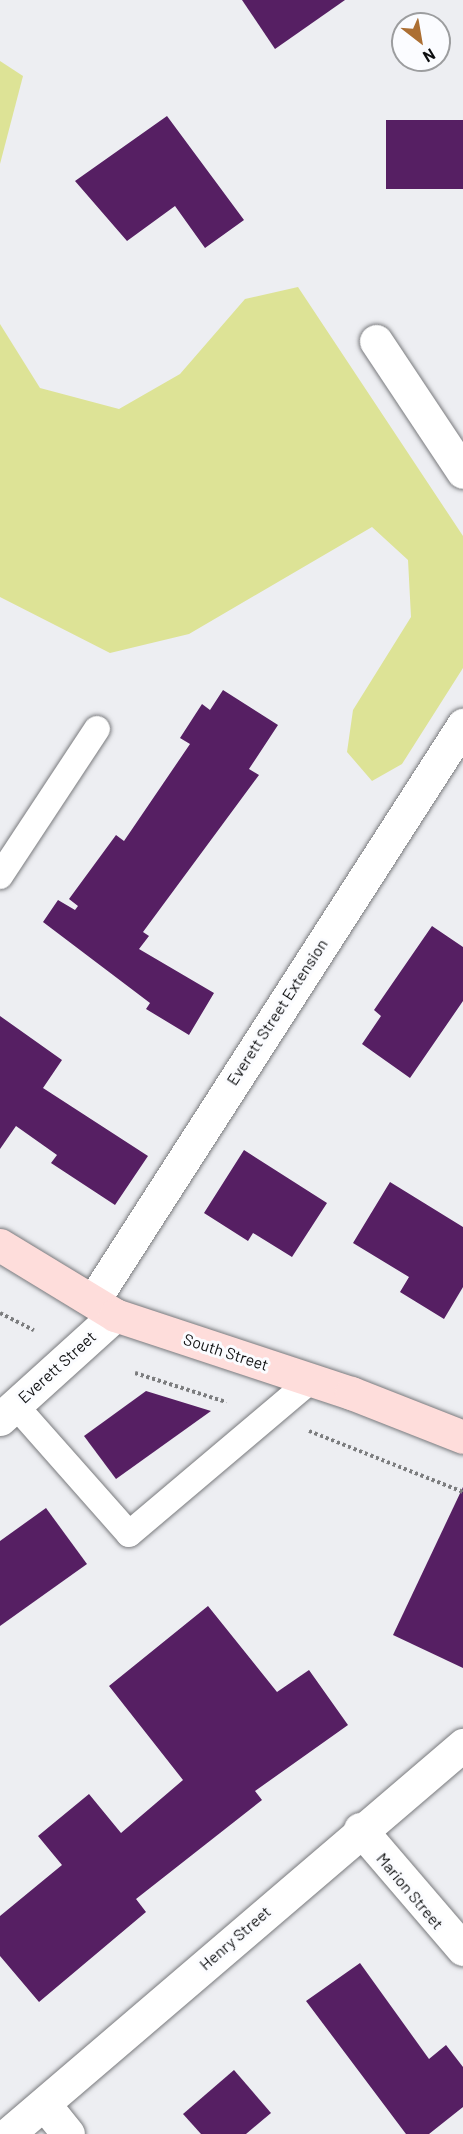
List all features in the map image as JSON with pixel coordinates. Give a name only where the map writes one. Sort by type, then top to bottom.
[{"type":"main road","name":"South Street","points":[[0,1245],[104,1308],[311,1380],[463,1437]]},
{"type":"street","points":[[376,341],[463,472]]},
{"type":"street","name":"Everett Street Extension","points":[[104,1308],[463,725]]},
{"type":"street","name":"Everett Street","points":[[8,1412],[104,1308]]},
{"type":"street","name":"Henry Street","points":[[8,2134],[360,1829],[463,1745]]},
{"type":"street","name":"Marion Street","points":[[360,1829],[463,1949]]},
{"type":"street","points":[[44,2104],[68,2134]]},
{"type":"lane","points":[[0,876],[96,729]]},
{"type":"lane","points":[[8,1412],[129,1534],[311,1380]]},
{"type":"path","points":[[0,1312],[38,1332]]},
{"type":"green space","points":[[0,61],[23,76],[0,164]]},
{"type":"green space","points":[[298,287],[463,536],[463,668],[402,764],[372,781],[347,752],[353,710],[411,617],[408,560],[372,527],[189,634],[110,653],[0,597],[0,324],[40,388],[119,409],[180,374],[245,299]]},
{"type":"building","points":[[242,0],[345,0],[275,49]]},
{"type":"building","points":[[167,116],[244,220],[205,248],[175,206],[127,241],[75,181]]},
{"type":"building","points":[[386,120],[463,120],[463,189],[386,189]]},
{"type":"building","points":[[223,690],[278,725],[249,769],[259,775],[143,932],[149,936],[139,949],[214,993],[189,1035],[146,1009],[150,1003],[43,922],[58,900],[75,910],[78,906],[69,899],[116,835],[124,841],[190,744],[180,738],[202,704],[210,710]]},
{"type":"building","points":[[432,926],[463,947],[463,1001],[410,1078],[362,1044],[381,1016],[374,1010]]},
{"type":"building","points":[[0,1016],[62,1060],[43,1088],[148,1156],[115,1205],[51,1163],[57,1155],[16,1126],[0,1149]]},
{"type":"building","points":[[244,1150],[327,1203],[292,1257],[253,1233],[248,1241],[204,1213]]},
{"type":"building","points":[[390,1182],[463,1227],[463,1287],[444,1319],[400,1292],[409,1277],[353,1243]]},
{"type":"building","points":[[146,1391],[211,1411],[116,1479],[84,1436]]},
{"type":"building","points":[[463,1487],[463,1668],[393,1635]]},
{"type":"building","points":[[46,1508],[87,1564],[0,1626],[0,1541]]},
{"type":"building","points":[[208,1606],[277,1692],[309,1670],[348,1725],[255,1791],[262,1800],[136,1899],[146,1912],[39,2002],[0,1956],[0,1916],[62,1865],[38,1836],[89,1794],[121,1833],[183,1780],[109,1686]]},
{"type":"building","points":[[360,1963],[429,2059],[446,2045],[463,2067],[463,2107],[429,2134],[406,2134],[306,2001]]},
{"type":"building","points":[[234,2070],[271,2113],[246,2134],[201,2134],[183,2114]]}]
